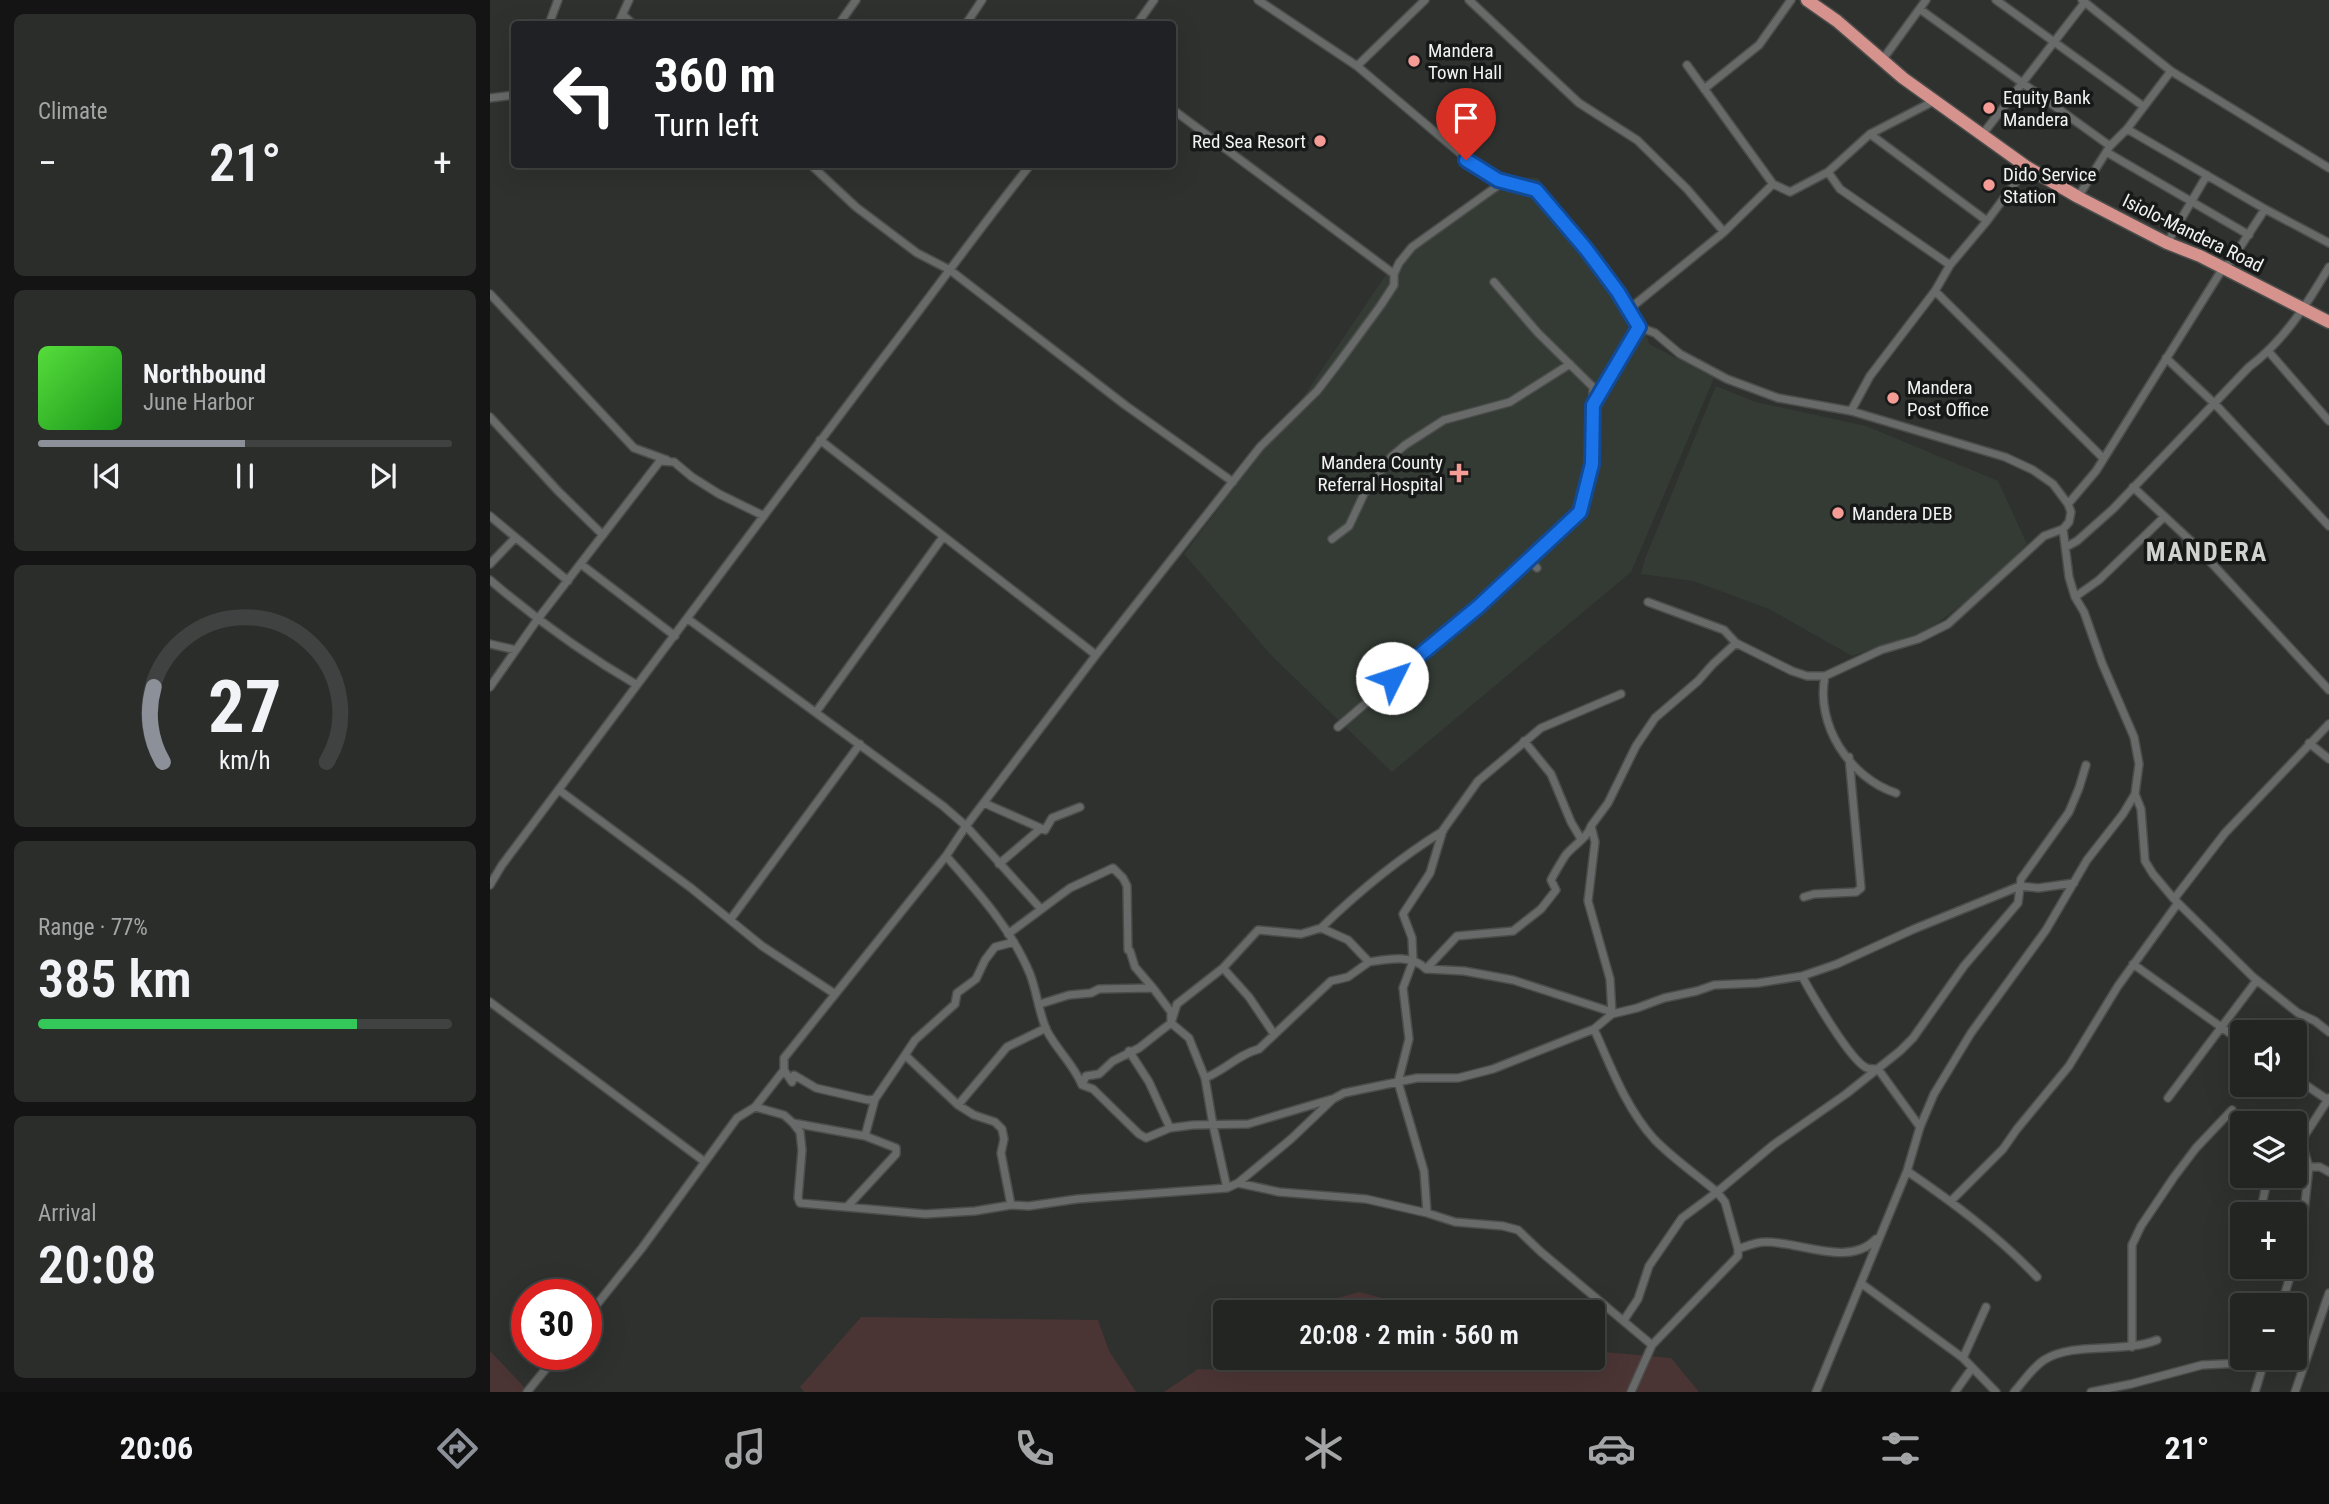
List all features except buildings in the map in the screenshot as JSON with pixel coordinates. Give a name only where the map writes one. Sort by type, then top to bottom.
[{"type":"highway","name":"Isiolo-Mandera Road","points":[[1807,0],[1883,59],[1903,78],[2027,167],[2078,197],[2329,322]]},
{"type":"street","points":[[550,21],[558,0]]},
{"type":"street","points":[[620,21],[629,0]]},
{"type":"street","points":[[841,21],[856,0]]},
{"type":"street","points":[[968,21],[982,0]]},
{"type":"street","points":[[1139,21],[1154,0]]},
{"type":"street","points":[[1258,0],[1357,66],[1466,160],[1503,182],[1536,190],[1586,249],[1639,327],[1654,333],[1670,348],[1742,386],[1803,404],[1851,411],[2005,457],[2033,470],[2053,484],[2071,512],[2069,522],[2063,529],[2044,536],[1948,624],[1918,639],[1881,650],[1825,676],[1807,676],[1792,671],[1736,643],[1724,630],[1648,602]]},
{"type":"street","points":[[1357,66],[1425,0]]},
{"type":"street","points":[[1469,0],[1579,103],[1637,140],[1687,189],[1724,232]]},
{"type":"street","points":[[1704,89],[1759,45],[1791,0]]},
{"type":"street","points":[[1883,59],[1926,0]]},
{"type":"street","points":[[1996,0],[2143,106]]},
{"type":"street","points":[[1982,135],[2056,43],[2083,1],[2171,71],[2329,168]]},
{"type":"street","points":[[1921,10],[2109,150],[2249,235]]},
{"type":"street","points":[[623,15],[630,21]]},
{"type":"street","points":[[1686,65],[1773,184],[1790,192],[1828,172],[1870,134],[1934,100]]},
{"type":"street","points":[[2078,197],[2109,150],[2171,71]]},
{"type":"street","points":[[490,98],[511,96]]},
{"type":"street","points":[[1176,112],[1394,274]]},
{"type":"street","points":[[2127,129],[2329,243]]},
{"type":"street","points":[[1870,134],[1987,220]]},
{"type":"street","points":[[1851,411],[1870,376],[1935,291],[1950,265],[2027,167]]},
{"type":"street","points":[[814,168],[856,207],[917,253],[950,270],[1125,405],[1233,482]]},
{"type":"street","points":[[490,885],[502,865],[820,440],[980,227],[1028,168]]},
{"type":"street","points":[[1828,172],[1840,189],[1950,265]]},
{"type":"street","points":[[2168,243],[2207,175]]},
{"type":"street","points":[[875,1099],[868,1100],[816,1088],[794,1076],[792,1082],[784,1070],[784,1058],[946,856],[1096,655],[1260,447],[1317,391],[1381,305],[1394,285],[1394,274],[1399,263],[1412,247],[1503,182]]},
{"type":"street","points":[[1628,310],[1724,232],[1773,184]]},
{"type":"street","points":[[2068,504],[2096,471],[2223,268],[2231,261],[2265,209]]},
{"type":"street","points":[[2066,547],[2077,541],[2249,367],[2269,352],[2304,309],[2329,267]]},
{"type":"street","points":[[1338,727],[1580,512],[1592,464],[1593,387],[1525,319],[1494,282]]},
{"type":"street","points":[[1935,291],[2103,458]]},
{"type":"street","points":[[490,295],[634,448],[674,463],[719,494],[764,516]]},
{"type":"street","points":[[1593,405],[1639,327]]},
{"type":"street","points":[[2269,352],[2329,421]]},
{"type":"street","points":[[2166,358],[2215,404],[2329,526]]},
{"type":"street","points":[[1332,539],[1349,526],[1364,494],[1391,457],[1405,444],[1444,420],[1510,402],[1570,364]]},
{"type":"street","points":[[490,417],[603,535]]},
{"type":"street","points":[[820,440],[1096,655]]},
{"type":"street","points":[[490,687],[537,620],[660,461],[674,463]]},
{"type":"street","points":[[2133,487],[2193,542],[2329,690]]},
{"type":"street","points":[[490,516],[568,582]]},
{"type":"street","points":[[2076,597],[2099,580],[2164,517]]},
{"type":"street","points":[[1816,1392],[1907,1171],[1920,1127],[1934,1094],[1971,1034],[2032,951],[2087,860],[2135,794],[2139,765],[2134,737],[2069,577],[2063,529]]},
{"type":"street","points":[[816,712],[943,537]]},
{"type":"street","points":[[490,564],[515,538]]},
{"type":"street","points":[[1529,559],[1537,568]]},
{"type":"street","points":[[582,565],[675,636]]},
{"type":"street","points":[[490,580],[537,620],[587,656],[637,685]]},
{"type":"street","points":[[688,619],[930,795],[966,827],[1041,909]]},
{"type":"street","points":[[1426,969],[1457,936],[1513,931],[1541,909],[1556,890],[1551,880],[1556,870],[1565,856],[1590,832],[1591,825],[1608,803],[1636,746],[1655,718],[1736,643]]},
{"type":"street","points":[[490,644],[516,650]]},
{"type":"street","points":[[1825,676],[1822,690],[1825,716],[1843,755],[1849,757],[1879,787],[1896,793]]},
{"type":"street","points":[[1427,1213],[1424,1171],[1398,1082],[1409,1039],[1403,988],[1413,961],[1412,939],[1403,914],[1430,873],[1443,830],[1478,781],[1524,741],[1553,722],[1620,694]]},
{"type":"street","points":[[1951,1201],[2003,1149],[2069,1066],[2133,964],[2225,833],[2329,724]]},
{"type":"street","points":[[1524,741],[1551,774],[1581,839]]},
{"type":"street","points":[[2309,743],[2329,759]]},
{"type":"street","points":[[730,920],[860,744]]},
{"type":"street","points":[[1804,897],[1856,892],[1861,888],[1849,757]]},
{"type":"street","points":[[1624,1320],[1638,1299],[1649,1266],[1682,1218],[1773,1145],[1878,1069],[1913,1038],[1964,966],[2018,903],[2021,879],[2032,860],[2069,812],[2080,788],[2086,765]]},
{"type":"street","points":[[559,790],[691,888],[762,946],[835,994]]},
{"type":"street","points":[[2135,794],[2141,809],[2145,861],[2153,874],[2176,901],[2257,980],[2298,1013],[2329,1032]]},
{"type":"street","points":[[984,803],[1045,830],[1052,818],[1080,807]]},
{"type":"street","points":[[1591,825],[1595,842],[1588,901],[1610,979],[1612,1013]]},
{"type":"street","points":[[999,863],[1041,829]]},
{"type":"street","points":[[1082,1085],[1086,1076],[1099,1074],[1113,1061],[1139,1048],[1171,1023],[1177,1004],[1223,968],[1258,930],[1301,934],[1321,928],[1372,880],[1405,854],[1443,830]]},
{"type":"street","points":[[946,856],[984,900],[1013,942],[1030,976],[1045,1028],[1078,1074],[1082,1085],[1093,1090],[1131,1128],[1146,1138],[1170,1128],[1248,1124],[1333,1099],[1344,1093],[1418,1078],[1458,1078],[1493,1069],[1594,1029],[1612,1013],[1714,985],[1758,983],[1802,976],[1837,964],[2020,886],[2038,888],[2074,883]]},
{"type":"street","points":[[1008,934],[1080,882],[1113,868],[1127,886],[1128,950],[1135,967],[1171,1012],[1171,1023]]},
{"type":"street","points":[[1321,928],[1348,940],[1369,962]]},
{"type":"street","points":[[865,1136],[875,1099],[915,1040],[955,1004],[957,993],[976,979],[995,947],[1013,942]]},
{"type":"street","points":[[1205,1078],[1222,1071],[1244,1053],[1259,1049],[1331,981],[1348,977],[1369,962],[1396,958],[1419,962],[1426,969],[1497,976],[1612,1013]]},
{"type":"street","points":[[2133,964],[2230,1034]]},
{"type":"street","points":[[1223,968],[1249,997],[1274,1034]]},
{"type":"street","points":[[1802,976],[1821,1011],[1858,1061],[1867,1068],[1878,1069],[1920,1127]]},
{"type":"street","points":[[2168,1098],[2257,980]]},
{"type":"street","points":[[1040,1004],[1099,989],[1153,988]]},
{"type":"street","points":[[490,1002],[705,1162]]},
{"type":"street","points":[[1171,1023],[1189,1038],[1205,1078],[1227,1188]]},
{"type":"street","points":[[958,1105],[1007,1047],[1045,1028]]},
{"type":"street","points":[[1594,1029],[1630,1107],[1639,1119],[1656,1140],[1726,1202],[1738,1249],[1738,1256],[1652,1345],[1632,1392]]},
{"type":"street","points":[[1129,1051],[1149,1082],[1170,1128]]},
{"type":"street","points":[[905,1055],[958,1105],[974,1115],[995,1122],[1002,1129],[1004,1139],[1001,1153],[1011,1205]]},
{"type":"street","points":[[602,1298],[737,1118],[755,1107],[784,1070]]},
{"type":"street","points":[[2307,1085],[2328,1099],[2307,1132]]},
{"type":"street","points":[[755,1107],[784,1115],[800,1132],[800,1203],[925,1214],[1227,1188],[1238,1183],[1291,1139],[1333,1099]]},
{"type":"street","points":[[2132,1348],[2132,1245],[2141,1226],[2174,1177],[2196,1148],[2232,1110]]},
{"type":"street","points":[[793,1122],[865,1136],[896,1148],[896,1154],[847,1206]]},
{"type":"street","points":[[2305,1202],[2309,1167],[2307,1160]]},
{"type":"street","points":[[2309,1167],[2320,1167],[2329,1172]]},
{"type":"street","points":[[1907,1171],[1951,1201],[2010,1250],[2037,1277]]},
{"type":"street","points":[[1238,1183],[1279,1192],[1366,1199],[1455,1222],[1518,1230],[1652,1345]]},
{"type":"street","points":[[1738,1249],[1764,1241],[1844,1253],[1861,1250],[1879,1236]]},
{"type":"street","points":[[1862,1284],[1963,1358],[1996,1392]]},
{"type":"street","points":[[2295,1392],[2329,1293]]},
{"type":"street","points":[[1963,1358],[1986,1307]]},
{"type":"street","points":[[2014,1392],[2035,1367],[2047,1358],[2081,1350],[2132,1348],[2157,1340]]},
{"type":"street","points":[[2091,1392],[2202,1365],[2230,1363]]},
{"type":"street","points":[[1955,1392],[1972,1368]]},
{"type":"street","points":[[527,1392],[545,1370]]},
{"type":"street","points":[[2255,1392],[2261,1370]]},
{"type":"shaded area","name":"Mandera County Referral Hospital","points":[[1513,177],[1538,178],[1642,321],[1649,344],[1714,378],[1631,572],[1392,772],[1272,656],[1184,554],[1306,393],[1398,257]]},
{"type":"shaded area","name":"Mandera DEB","points":[[1716,386],[1756,402],[1866,426],[1998,481],[2027,544],[1981,590],[1928,630],[1852,656],[1769,609],[1693,581],[1641,574]]},
{"type":"shaded area","points":[[1359,1292],[1389,1300],[1331,1300]]},
{"type":"shaded area","points":[[861,1317],[1098,1320],[1109,1351],[1136,1392],[804,1392],[800,1387]]},
{"type":"shaded area","points":[[490,1351],[529,1392],[490,1392]]},
{"type":"shaded area","points":[[1605,1352],[1671,1358],[1699,1392],[1164,1392],[1198,1369],[1605,1370]]},
{"type":"place","name":"Mandera Town Hall","points":[[1414,61]]},
{"type":"place","name":"Equity Bank Mandera","points":[[1989,108]]},
{"type":"place","name":"Red Sea Resort","points":[[1320,141]]},
{"type":"place","name":"Dido Service Station","points":[[1989,185]]},
{"type":"place","name":"Mandera Post Office","points":[[1893,398]]},
{"type":"place","name":"Mandera County Referral Hospital","points":[[1459,473]]},
{"type":"place","name":"Mandera DEB","points":[[1838,513]]},
{"type":"district","name":"MANDERA","points":[[2207,552]]},
{"type":"route","points":[[1392,678],[1478,607],[1580,512],[1592,464],[1593,405],[1639,327],[1618,292],[1544,197],[1529,187],[1498,180],[1466,160]]}]
